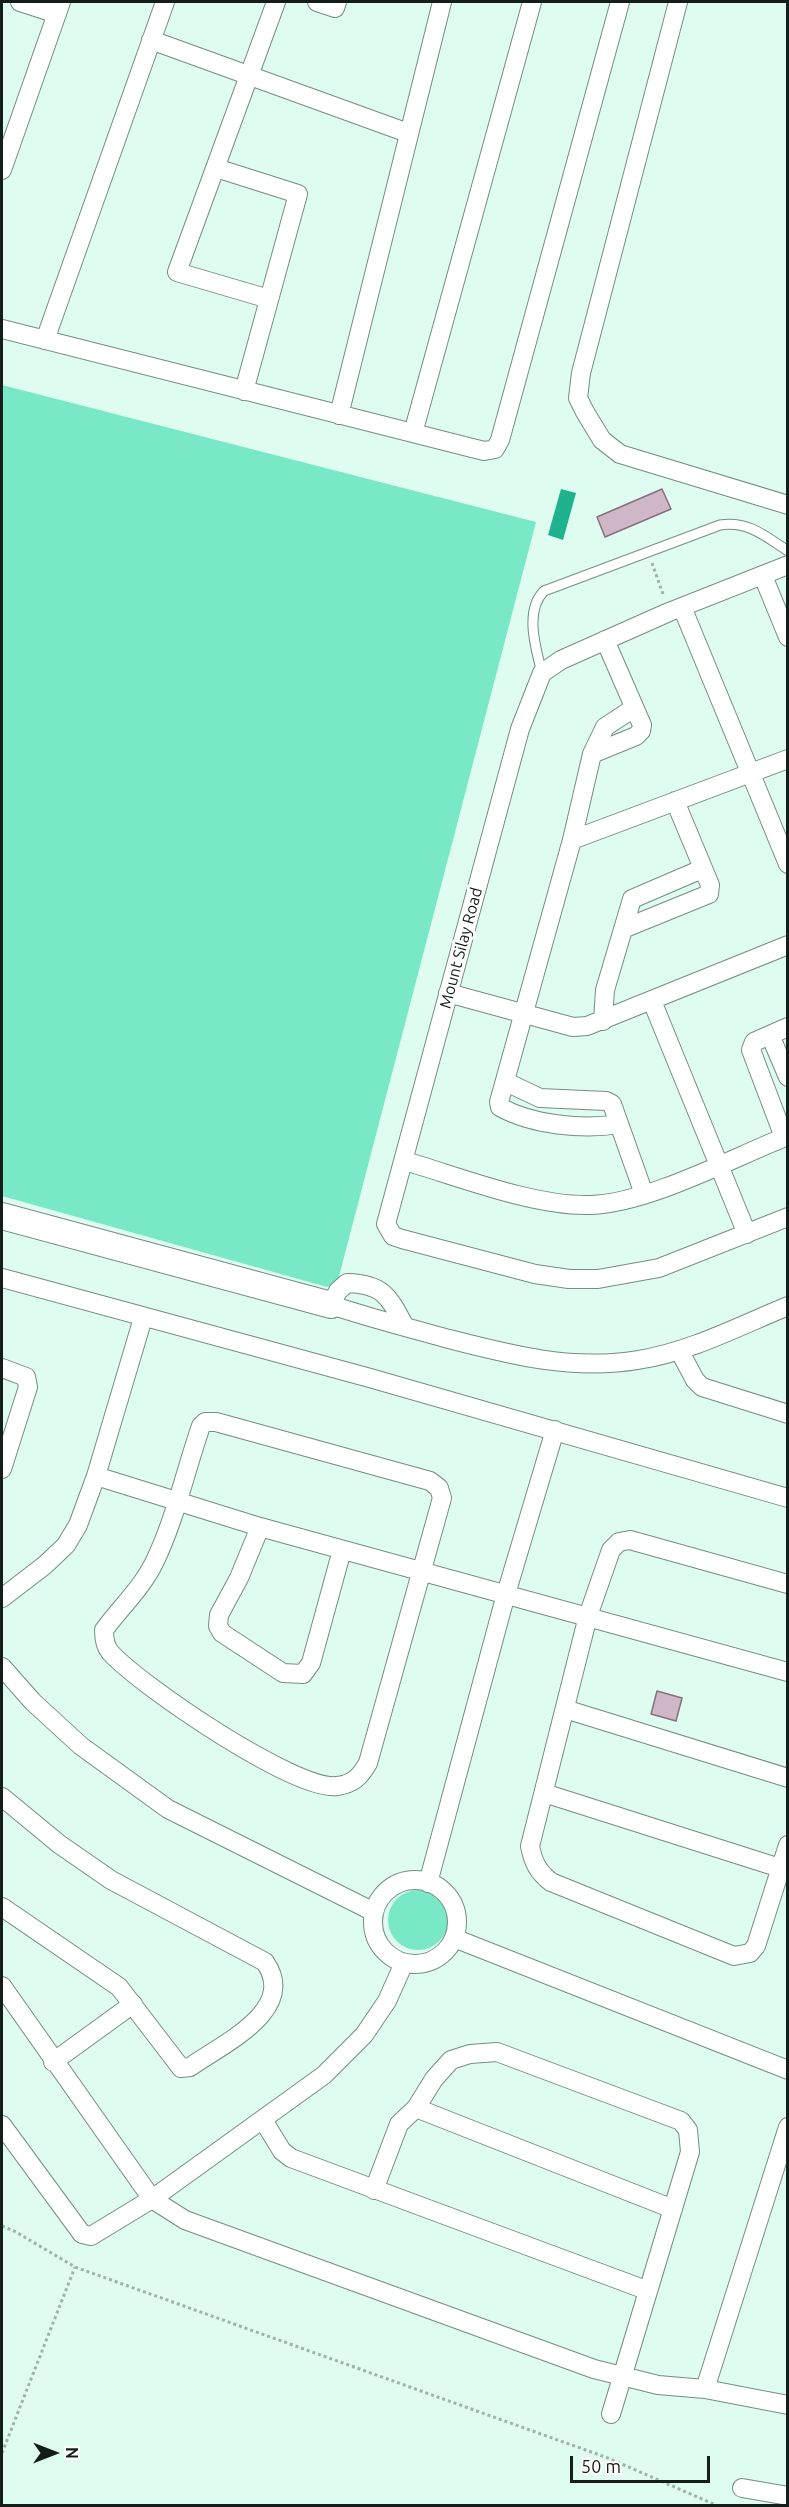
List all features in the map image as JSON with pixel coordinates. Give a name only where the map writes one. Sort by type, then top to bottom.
[{"type":"street","points":[[2,170],[59,8],[20,2]]},
{"type":"street","points":[[45,340],[165,2]]},
{"type":"street","points":[[269,299],[177,272],[276,2]]},
{"type":"street","points":[[317,2],[335,8],[337,2]]},
{"type":"street","points":[[339,415],[442,2]]},
{"type":"street","points":[[412,433],[532,2]]},
{"type":"street","points":[[2,329],[484,451],[495,449],[500,440],[620,2]]},
{"type":"street","points":[[678,2],[581,373],[578,399],[602,440],[620,454],[788,505]]},
{"type":"street","points":[[151,40],[408,133]]},
{"type":"street","points":[[216,168],[298,194],[244,392]]},
{"type":"street","points":[[542,674],[578,651],[788,565]]},
{"type":"street","points":[[763,576],[788,637]]},
{"type":"street","points":[[681,608],[755,771],[788,833]]},
{"type":"street","points":[[592,754],[639,734],[642,725],[605,640]]},
{"type":"street","name":"Mount Silay Road","points":[[542,674],[520,729],[405,1161],[386,1224],[393,1236],[402,1239],[535,1275],[569,1279],[619,1277],[659,1268],[747,1234]]},
{"type":"street","points":[[619,1124],[583,1128],[506,1110],[500,1107],[499,1102],[572,840],[592,754],[605,727],[634,708]]},
{"type":"street","points":[[572,840],[788,759]]},
{"type":"street","points":[[755,771],[788,864]]},
{"type":"street","points":[[623,929],[709,894],[710,885],[675,801]]},
{"type":"street","points":[[603,1021],[605,990],[632,899],[702,869]]},
{"type":"street","points":[[448,993],[573,1027],[596,1025],[788,945]]},
{"type":"street","points":[[652,1001],[747,1234],[788,1217]]},
{"type":"street","points":[[405,1161],[525,1196],[571,1205],[618,1202],[644,1194],[786,1136],[751,1050],[754,1042],[788,1027]]},
{"type":"street","points":[[770,1035],[788,1077]]},
{"type":"street","points":[[506,1082],[540,1098],[561,1101],[606,1101],[612,1104],[644,1194]]},
{"type":"street","points":[[2,1216],[526,1359],[555,1362],[637,1361],[680,1350],[788,1306]]},
{"type":"street","points":[[2,1278],[555,1430],[788,1498]]},
{"type":"street","points":[[331,1305],[338,1291],[347,1283],[380,1289],[390,1299],[405,1327]]},
{"type":"street","points":[[2,1598],[45,1565],[66,1545],[78,1525],[96,1476],[143,1318]]},
{"type":"street","points":[[680,1350],[695,1380],[702,1387],[788,1414]]},
{"type":"street","points":[[2,1368],[26,1377],[28,1387],[2,1469]]},
{"type":"street","points":[[766,1408],[788,1399]]},
{"type":"street","points":[[205,1422],[216,1422],[430,1481],[439,1488],[442,1498],[423,1570],[368,1763],[356,1780],[336,1786],[318,1784],[212,1730],[154,1689],[109,1651],[104,1638],[104,1630],[128,1604],[153,1565],[178,1503],[201,1426],[205,1422]]},
{"type":"street","points":[[428,1882],[506,1594],[555,1430]]},
{"type":"street","points":[[96,1476],[260,1527],[788,1672]]},
{"type":"street","points":[[260,1527],[239,1578],[219,1616],[219,1626],[222,1633],[283,1673],[303,1674],[311,1664],[342,1550]]},
{"type":"street","points":[[788,1584],[630,1540],[619,1542],[606,1558],[588,1616],[530,1846],[533,1860],[541,1875],[551,1882],[734,1956],[750,1953],[756,1946],[788,1845]]},
{"type":"street","points":[[2,1667],[33,1702],[81,1746],[168,1809],[374,1912]]},
{"type":"street","points":[[565,1709],[788,1778]]},
{"type":"street","points":[[543,1793],[780,1868]]},
{"type":"street","points":[[2,1797],[59,1844],[111,1880],[265,1962],[276,1984],[275,1996],[258,2019],[185,2069],[175,2061],[133,2004],[106,1975],[2,1908]]},
{"type":"street","points":[[405,1881],[428,1882],[437,1887],[450,1900],[457,1919],[454,1938],[442,1955],[434,1960],[414,1965],[404,1963],[381,1948],[374,1931],[374,1912],[378,1902],[395,1886],[405,1881]]},
{"type":"street","points":[[454,1938],[788,2070]]},
{"type":"street","points":[[2,2125],[82,2234],[91,2236],[152,2199],[324,2075],[364,2035],[387,2001],[404,1963]]},
{"type":"street","points":[[2,1986],[152,2199],[185,2220],[452,2319],[620,2376],[658,2385],[705,2389],[788,2404]]},
{"type":"street","points":[[54,2062],[133,2004]]},
{"type":"street","points":[[374,2190],[399,2124],[416,2108],[434,2079],[452,2060],[484,2051],[497,2052],[681,2121],[688,2130],[690,2152],[610,2414]]},
{"type":"street","points":[[416,2108],[673,2210]]},
{"type":"street","points":[[263,2120],[282,2151],[291,2158],[646,2290]]},
{"type":"street","points":[[705,2389],[783,2162],[788,2127]]},
{"type":"street","points":[[742,2488],[788,2496]]},
{"type":"lane","points":[[542,674],[533,614],[540,595],[544,591],[720,525],[733,523],[752,527],[788,551]]},
{"type":"path","points":[[648,552],[681,608]]},
{"type":"path","points":[[2,2226],[75,2266],[608,2458],[718,2505]]},
{"type":"path","points":[[2,2453],[75,2266]]},
{"type":"shaded area","points":[[2,385],[536,522],[337,1284],[327,1287],[2,1196]]},
{"type":"shaded area","points":[[561,489],[576,493],[563,540],[548,535]]},
{"type":"shaded area","points":[[418,1890],[439,1899],[448,1920],[439,1941],[418,1950],[397,1941],[388,1920],[397,1899]]},
{"type":"building","points":[[662,489],[671,509],[605,537],[597,517]]},
{"type":"building","points":[[657,1691],[682,1698],[676,1721],[651,1714]]}]
